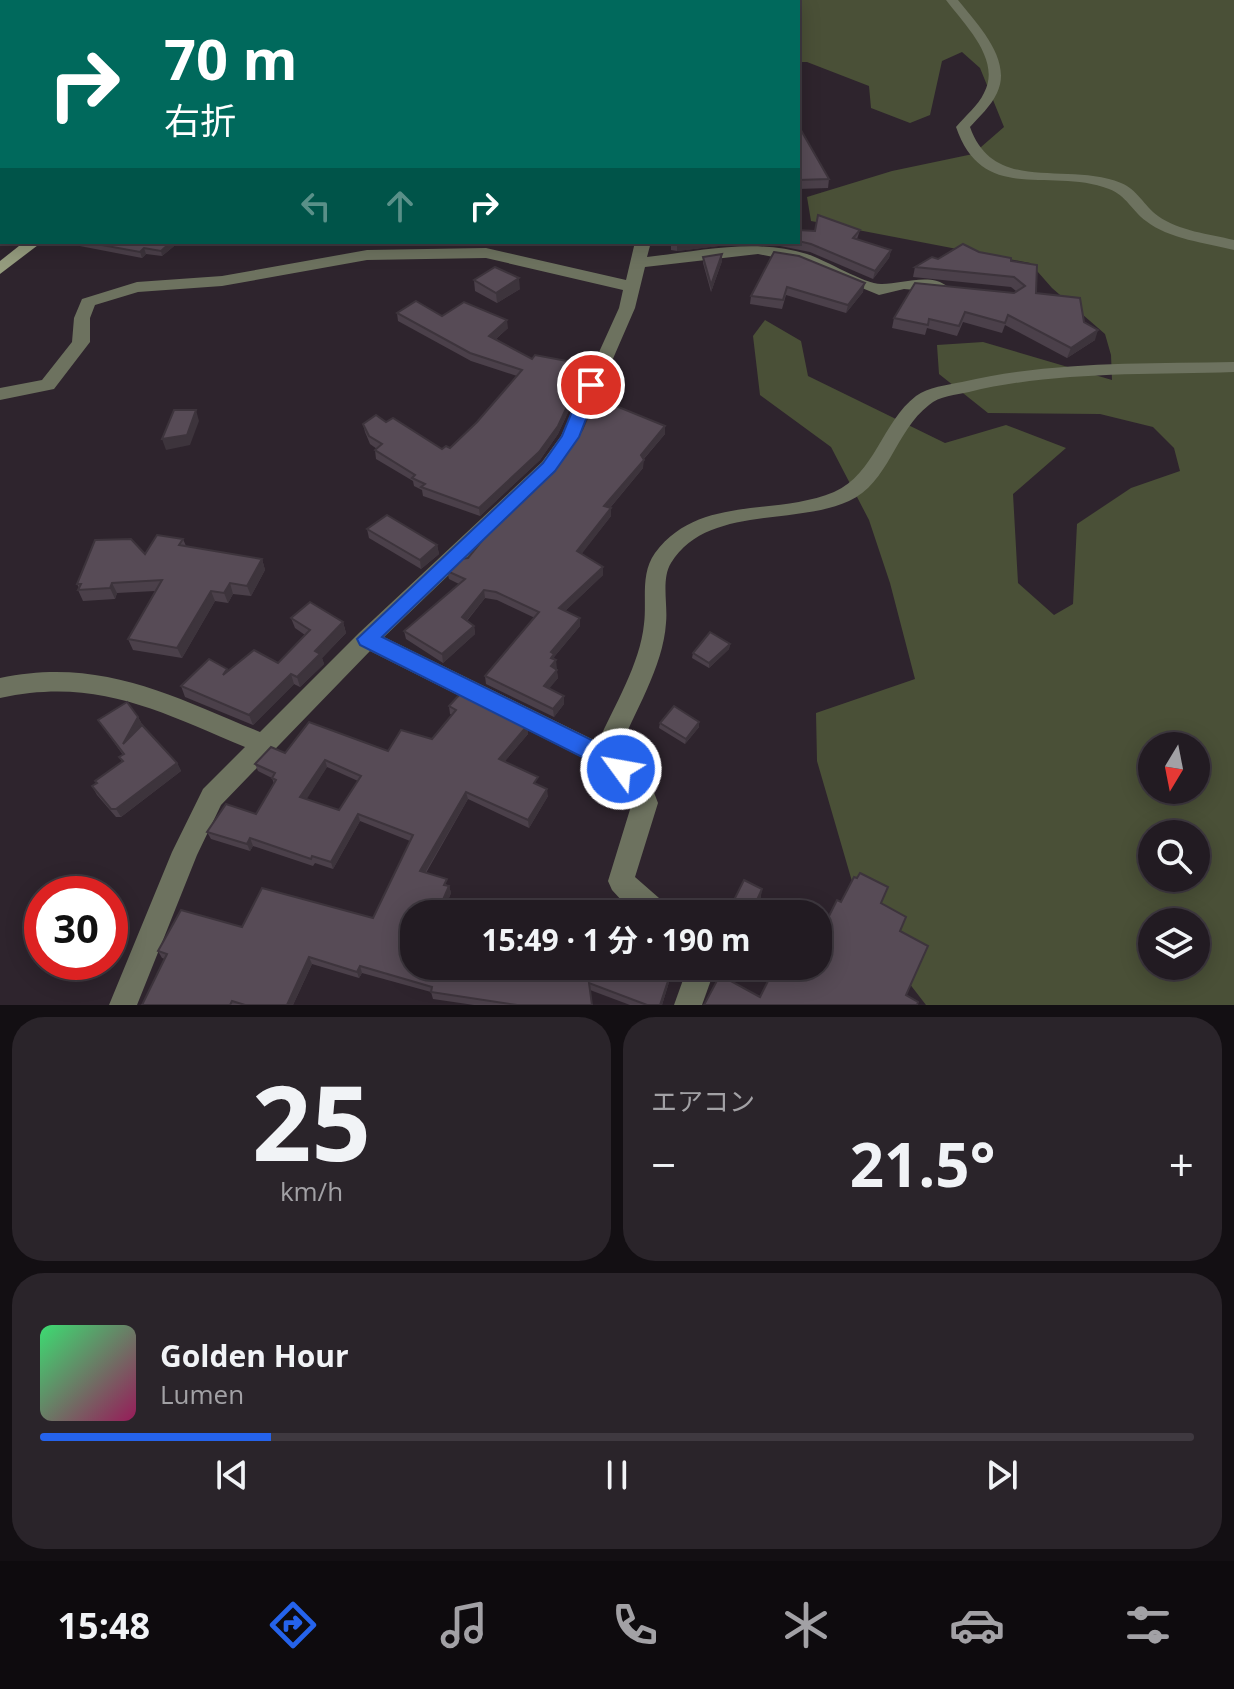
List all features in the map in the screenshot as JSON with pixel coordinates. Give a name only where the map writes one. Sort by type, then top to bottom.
[{"type":"main road","points":[[0,269],[31,244]]},
{"type":"street","points":[[952,0],[991,57],[996,78],[991,93],[963,127],[966,145],[973,154],[1007,173],[1097,179],[1119,187],[1138,208],[1157,222],[1234,245]]},
{"type":"street","points":[[123,1005],[185,852],[212,797],[367,639],[549,467],[570,437],[627,308],[641,252],[758,249],[803,258],[879,290],[904,284],[950,288]]},
{"type":"street","points":[[0,394],[48,385],[81,342],[82,318],[88,302],[137,287],[222,281],[367,255],[486,253],[633,287]]},
{"type":"street","points":[[604,757],[654,632],[659,564],[677,541],[708,524],[748,513],[806,506],[842,497],[865,483],[905,416],[925,398],[983,381],[1088,372],[1234,367]]},
{"type":"street","points":[[367,639],[604,757],[638,782],[645,803],[621,881],[638,900]]},
{"type":"street","points":[[0,688],[61,679],[108,683],[262,743]]},
{"type":"street","points":[[688,1005],[697,980]]},
{"type":"green space","points":[[800,0],[1234,0],[1234,1005],[926,1005],[865,926],[817,761],[816,713],[915,679],[890,583],[869,520],[831,447],[760,395],[753,336],[765,320],[801,341],[808,376],[945,443],[1006,425],[1066,448],[1013,494],[1018,583],[1054,615],[1073,604],[1077,524],[1131,488],[1180,471],[1174,448],[1153,427],[1100,414],[988,413],[939,374],[937,345],[983,342],[1112,380],[1111,355],[1105,334],[1052,288],[1030,263],[811,221],[807,197],[892,171],[973,154],[1004,127],[980,68],[962,52],[942,61],[930,115],[910,123],[871,108],[869,86],[800,62]]},
{"type":"building","points":[[800,128],[829,179],[800,180]]},
{"type":"building","points":[[818,215],[860,230],[853,238],[891,250],[875,271],[800,241],[800,230],[815,231]]},
{"type":"building","points":[[96,244],[169,244],[161,251],[144,248],[140,252]]},
{"type":"building","points":[[963,244],[979,252],[1037,265],[1036,293],[1080,298],[1084,322],[1098,330],[1071,348],[1008,315],[1005,323],[965,312],[959,326],[929,319],[928,325],[894,318],[915,283],[1014,293],[1025,286],[1014,277],[915,267],[932,257],[938,259]]},
{"type":"building","points":[[774,252],[799,256],[865,283],[848,305],[787,287],[783,300],[751,296]]},
{"type":"building","points":[[722,254],[711,285],[703,257]]},
{"type":"building","points":[[495,267],[519,278],[496,293],[474,280]]},
{"type":"building","points":[[416,301],[442,316],[464,302],[507,320],[489,336],[532,359],[535,355],[583,364],[580,370],[584,370],[558,426],[539,452],[479,508],[421,487],[425,484],[412,478],[415,475],[375,450],[382,444],[369,436],[363,424],[376,415],[386,422],[393,418],[442,449],[446,446],[450,448],[522,370],[470,353],[397,313]]},
{"type":"building","points":[[606,375],[624,378],[611,404],[665,426],[641,455],[644,460],[604,506],[611,508],[577,551],[603,567],[559,608],[580,618],[551,652],[554,654],[551,658],[556,660],[551,666],[557,670],[544,686],[564,696],[553,709],[485,676],[539,612],[496,592],[484,590],[462,617],[474,626],[442,654],[404,631],[465,579],[447,571],[460,559],[468,558],[493,527],[558,465],[582,430]]},
{"type":"building","points":[[174,410],[196,410],[187,435],[162,439]]},
{"type":"building","points":[[387,515],[437,545],[420,560],[367,529]]},
{"type":"building","points":[[157,535],[183,539],[179,545],[262,559],[247,586],[230,583],[224,593],[211,591],[177,648],[128,639],[162,580],[112,583],[110,588],[78,590],[81,584],[77,584],[95,540],[131,539],[145,554]]},
{"type":"building","points":[[310,602],[343,622],[315,651],[320,654],[297,677],[291,674],[249,715],[181,686],[209,659],[227,669],[223,675],[254,650],[278,663],[310,630],[291,618]]},
{"type":"building","points":[[710,632],[730,644],[709,663],[693,653]]},
{"type":"building","points":[[461,693],[527,726],[499,759],[538,777],[534,783],[547,789],[528,820],[466,792],[420,871],[447,879],[444,885],[449,886],[443,900],[400,900],[400,978],[360,966],[357,972],[309,957],[287,1005],[245,1005],[232,1001],[230,1005],[142,1005],[167,954],[158,951],[181,910],[242,927],[262,888],[373,918],[413,835],[358,814],[331,862],[312,856],[311,859],[250,838],[247,844],[207,832],[226,804],[256,814],[276,780],[272,778],[275,773],[255,764],[271,747],[285,753],[309,722],[388,751],[401,730],[432,739],[456,710],[449,706]],"holes":[[[325,760],[361,776],[339,810],[300,797]]]},
{"type":"building","points":[[127,702],[138,717],[123,744],[142,725],[177,763],[116,809],[111,809],[92,786],[123,761],[119,757],[124,754],[98,720]]},
{"type":"building","points":[[674,706],[699,722],[686,739],[660,723]]},
{"type":"building","points":[[860,873],[888,887],[881,903],[906,917],[900,931],[928,946],[906,995],[918,1002],[917,1005],[704,1005],[717,980],[729,980],[760,997],[768,980],[832,980],[832,910],[837,900],[841,902],[854,877],[857,878]]},
{"type":"building","points":[[744,880],[762,889],[757,900],[734,900]]},
{"type":"building","points":[[408,980],[668,980],[660,1005],[647,1005],[589,983],[592,1005],[517,1005],[431,992],[432,987]]},
{"type":"route","points":[[591,385],[570,437],[549,467],[367,639],[604,757],[621,769]]}]
